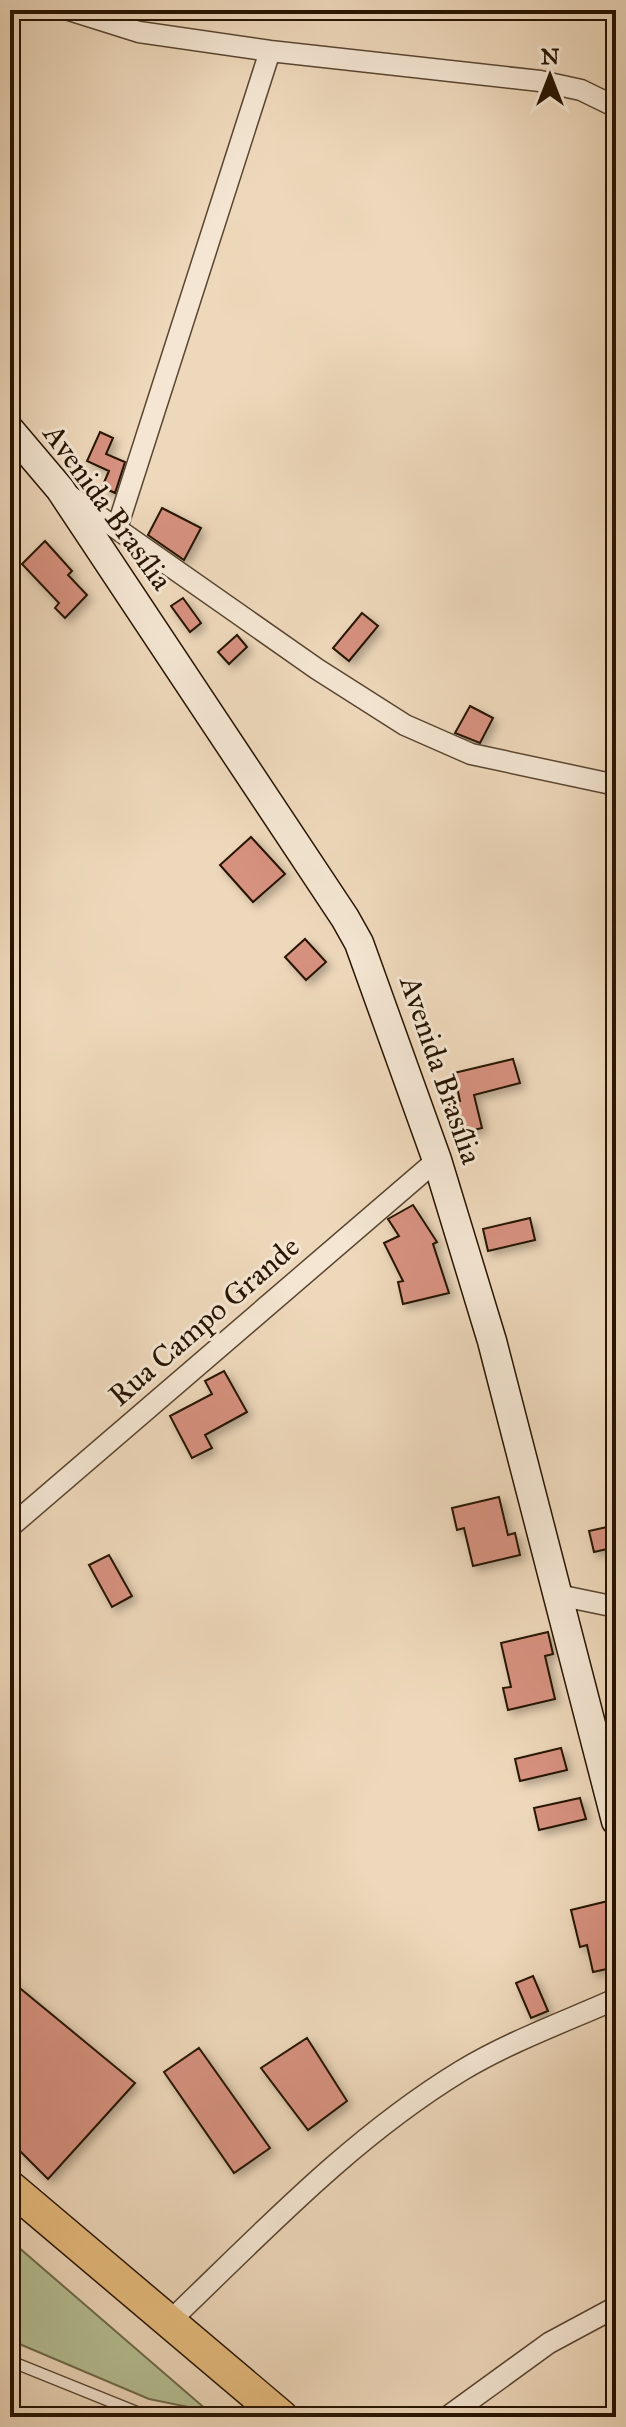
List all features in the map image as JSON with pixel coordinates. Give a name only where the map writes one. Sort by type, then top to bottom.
[{"type":"main road","name":"Avenida Brasília","points":[[10,430],[60,489],[345,918],[368,966],[437,1160],[492,1341],[616,1821]]},
{"type":"main road","points":[[10,2187],[282,2417]]},
{"type":"street","points":[[69,10],[139,32],[270,51],[540,81],[581,90],[616,107]]},
{"type":"street","points":[[117,528],[270,51]]},
{"type":"street","points":[[60,489],[317,669],[405,725],[471,754],[616,785]]},
{"type":"street","name":"Rua Campo Grande","points":[[10,1527],[437,1160]]},
{"type":"street","points":[[558,1595],[616,1607]]},
{"type":"street","points":[[169,2322],[322,2175],[384,2126],[461,2071],[525,2038],[616,1999]]},
{"type":"street","points":[[447,2417],[549,2343],[616,2307]]},
{"type":"lane","points":[[10,2361],[149,2417]]},
{"type":"green space","points":[[10,2240],[208,2411],[149,2399],[10,2340]]},
{"type":"building","points":[[100,432],[113,438],[106,454],[125,462],[115,493],[102,487],[109,471],[87,461]]},
{"type":"building","points":[[162,508],[201,528],[184,560],[148,535]]},
{"type":"building","points":[[45,541],[72,571],[68,575],[87,595],[65,618],[55,608],[59,603],[22,564]]},
{"type":"building","points":[[183,598],[201,623],[190,632],[171,606]]},
{"type":"building","points":[[362,613],[378,626],[349,661],[333,648]]},
{"type":"building","points":[[237,635],[247,647],[229,664],[218,652]]},
{"type":"building","points":[[470,706],[493,718],[480,743],[455,733]]},
{"type":"building","points":[[251,837],[285,874],[253,902],[220,865]]},
{"type":"building","points":[[305,939],[326,962],[306,980],[285,957]]},
{"type":"building","points":[[513,1059],[520,1083],[474,1095],[482,1128],[457,1134],[449,1104],[460,1101],[454,1073]]},
{"type":"building","points":[[413,1205],[437,1242],[433,1244],[449,1293],[403,1304],[398,1282],[403,1281],[384,1243],[399,1236],[388,1219]]},
{"type":"building","points":[[530,1218],[535,1240],[488,1251],[483,1229]]},
{"type":"building","points":[[224,1371],[247,1412],[205,1435],[212,1448],[192,1458],[170,1416],[212,1394],[205,1381]]},
{"type":"building","points":[[499,1497],[508,1535],[515,1533],[520,1555],[473,1566],[464,1528],[457,1530],[452,1508]]},
{"type":"building","points":[[616,1525],[616,1547],[594,1552],[589,1531]]},
{"type":"building","points":[[109,1555],[132,1596],[112,1607],[89,1565]]},
{"type":"building","points":[[548,1632],[553,1654],[545,1656],[555,1699],[508,1710],[503,1688],[511,1687],[501,1643]]},
{"type":"building","points":[[561,1748],[567,1770],[520,1781],[515,1759]]},
{"type":"building","points":[[580,1798],[586,1819],[539,1830],[534,1808]]},
{"type":"building","points":[[608,1901],[616,1934],[616,1967],[593,1972],[587,1945],[580,1947],[571,1910]]},
{"type":"building","points":[[533,1976],[548,2011],[531,2018],[516,1983]]},
{"type":"building","points":[[10,1980],[135,2083],[48,2179],[10,2141]]},
{"type":"building","points":[[307,2038],[347,2101],[308,2130],[261,2068]]},
{"type":"building","points":[[199,2048],[270,2148],[234,2173],[164,2072]]}]
